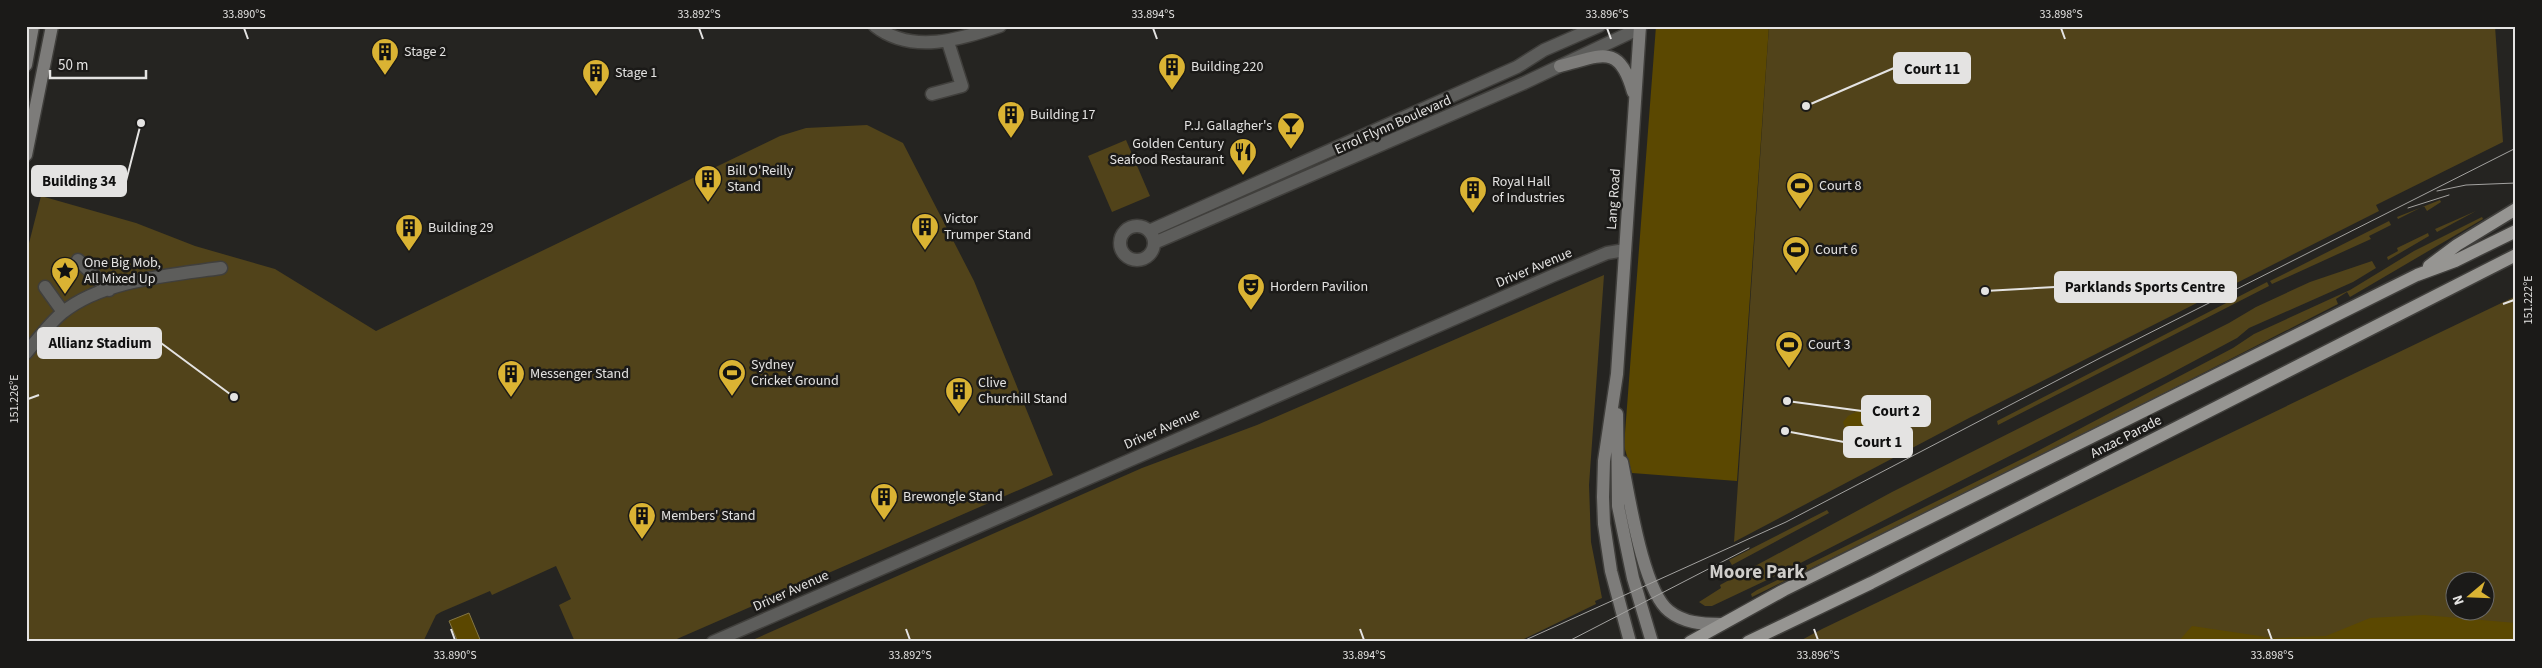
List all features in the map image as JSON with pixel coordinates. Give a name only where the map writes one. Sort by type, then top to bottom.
[{"type":"main road","name":"Anzac Parade","points":[[2416,275],[2457,245],[2516,209]]},
{"type":"main road","name":"Anzac Parade","points":[[1690,642],[1784,590],[2416,275],[2455,261],[2516,231]]},
{"type":"main road","name":"Anzac Parade","points":[[1750,641],[1871,583],[2516,255]]},
{"type":"street","points":[[26,65],[34,26]]},
{"type":"street","points":[[26,155],[52,26]]},
{"type":"street","points":[[875,26],[910,41],[948,42],[1000,26]]},
{"type":"street","name":"Errol Flynn Boulevard","points":[[1598,26],[1544,50],[1517,67],[1152,237],[1340,164],[1560,66],[1640,27]]},
{"type":"street","name":"Lang Road","points":[[1640,27],[1617,374],[1617,492],[1622,529],[1633,578],[1652,642]]},
{"type":"street","points":[[932,94],[962,86],[948,42]]},
{"type":"street","points":[[1560,66],[1603,56],[1617,60],[1626,69],[1635,99]]},
{"type":"street","name":"Driver Avenue","points":[[713,642],[1552,276],[1607,253],[1625,250]]},
{"type":"street","points":[[78,260],[109,290]]},
{"type":"street","points":[[26,353],[63,312],[90,296],[141,280],[221,268]]},
{"type":"street","points":[[45,287],[63,312]]},
{"type":"street","name":"Lang Road","points":[[1617,374],[1604,461],[1603,506],[1611,571],[1630,642]]},
{"type":"street","points":[[1618,442],[1632,512],[1656,596],[1664,607],[1679,618],[1700,624],[1720,624]]},
{"type":"shaded area","points":[[1656,26],[1769,26],[1737,481],[1632,473],[1624,446]]},
{"type":"shaded area","points":[[1769,26],[2495,26],[2503,142],[2376,205],[2379,211],[1969,418],[1734,542]]},
{"type":"shaded area","points":[[867,125],[903,143],[974,281],[1053,475],[670,642],[575,642],[559,605],[571,599],[556,566],[492,595],[490,591],[441,612],[436,615],[423,642],[26,642],[26,255],[41,196],[136,223],[195,246],[275,269],[376,331],[780,136],[806,128]]},
{"type":"shaded area","points":[[1126,140],[1150,196],[1112,212],[1088,156]]},
{"type":"shaded area","points":[[2440,200],[2441,202],[2427,211],[2424,206]]},
{"type":"shaded area","points":[[2421,208],[2398,219],[2397,217]]},
{"type":"shaded area","points":[[2476,211],[2437,232],[2435,229]]},
{"type":"shaded area","points":[[2482,217],[2483,219],[2350,297],[2347,292],[2336,299],[2338,304],[2045,454],[1752,597],[1751,594],[1757,590],[2028,456],[2233,348],[2254,334],[2350,290],[2414,251]]},
{"type":"shaded area","points":[[2389,221],[2391,225],[2369,236],[2371,239],[2272,284],[2270,281]]},
{"type":"shaded area","points":[[2428,233],[2429,236],[2388,260],[2387,257],[2398,251],[2397,248]]},
{"type":"shaded area","points":[[2372,261],[2376,268],[2353,282],[2249,328],[2237,338],[2166,376],[1767,580],[1712,606],[1705,606],[1699,602],[1721,588],[1720,585],[1892,492],[2229,323],[2256,307],[2310,282]]},
{"type":"shaded area","points":[[1604,275],[1589,485],[1591,542],[1602,598],[1595,601],[1596,604],[1518,642],[748,642],[1142,468],[1257,425]]},
{"type":"shaded area","points":[[2267,282],[2269,286],[1998,425],[1997,421]]},
{"type":"shaded area","points":[[2516,296],[2516,642],[1798,642],[1822,629]]},
{"type":"shaded area","points":[[1860,410],[1905,413],[1909,426],[1854,456],[1843,422],[1848,416]]},
{"type":"shaded area","points":[[1827,510],[1829,513],[1732,565],[1729,560]]},
{"type":"shaded area","points":[[469,613],[481,642],[458,642],[449,621]]},
{"type":"shaded area","points":[[2424,615],[2444,617],[2444,620],[2482,620],[2516,623],[2516,642],[2178,642],[2192,626],[2273,638],[2326,636],[2370,618]]},
{"type":"tram line","points":[[1521,642],[1786,522],[2102,357],[2516,148]]},
{"type":"tram line","points":[[2437,191],[2466,185],[2516,183]]},
{"type":"tram line","points":[[2408,208],[2449,195]]},
{"type":"tram line","points":[[1567,642],[1749,548]]},
{"type":"place","name":"Stage 2","points":[[385,76]]},
{"type":"place","name":"Building 220","points":[[1172,91]]},
{"type":"place","name":"Stage 1","points":[[596,97]]},
{"type":"place","name":"Court 11","points":[[1806,106]]},
{"type":"place","name":"Building 34","points":[[141,123]]},
{"type":"place","name":"Building 17","points":[[1011,139]]},
{"type":"place","name":"P.J. Gallagher's","points":[[1291,150]]},
{"type":"place","name":"Golden Century Seafood Restaurant","points":[[1243,176]]},
{"type":"place","name":"Bill O'Reilly Stand","points":[[708,203]]},
{"type":"place","name":"Court 8","points":[[1800,210]]},
{"type":"place","name":"Royal Hall of Industries","points":[[1473,214]]},
{"type":"place","name":"Victor Trumper Stand","points":[[925,251]]},
{"type":"place","name":"Building 29","points":[[409,252]]},
{"type":"place","name":"Court 6","points":[[1796,274]]},
{"type":"place","name":"Parklands Sports Centre","points":[[1985,291]]},
{"type":"place","name":"One Big Mob, All Mixed Up","points":[[65,295]]},
{"type":"place","name":"Hordern Pavilion","points":[[1251,311]]},
{"type":"place","name":"Court 3","points":[[1789,369]]},
{"type":"place","name":"Allianz Stadium","points":[[234,397]]},
{"type":"place","name":"Sydney Cricket Ground","points":[[732,397]]},
{"type":"place","name":"Messenger Stand","points":[[511,398]]},
{"type":"place","name":"Court 2","points":[[1787,401]]},
{"type":"place","name":"Clive Churchill Stand","points":[[959,415]]},
{"type":"place","name":"Court 1","points":[[1785,431]]},
{"type":"place","name":"Brewongle Stand","points":[[884,521]]},
{"type":"place","name":"Members' Stand","points":[[642,540]]},
{"type":"district","name":"Moore Park","points":[[1757,572]]}]
